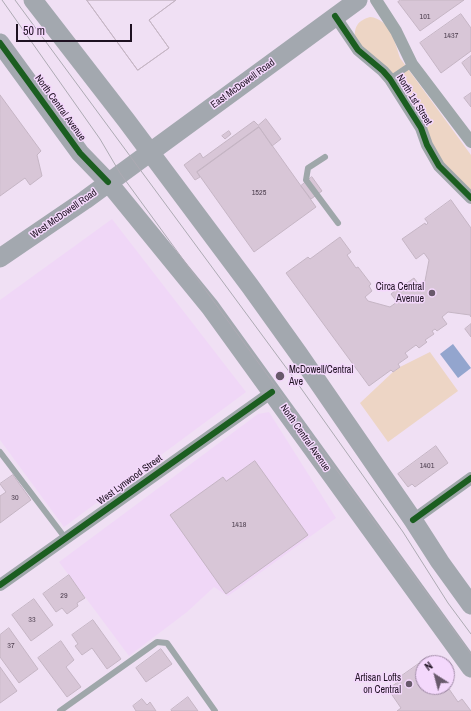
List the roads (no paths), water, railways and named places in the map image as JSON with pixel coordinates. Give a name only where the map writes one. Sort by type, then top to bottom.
[{"type":"main road","points":[[33,0],[126,120],[298,353],[413,520],[440,562],[471,605]]},
{"type":"main road","name":"East McDowell Road","points":[[128,168],[358,0]]},
{"type":"main road","name":"North Central Avenue","points":[[0,43],[80,153],[108,182],[205,301],[471,668]]},
{"type":"main road","name":"West McDowell Road","points":[[0,258],[128,168]]},
{"type":"street","name":"North 1st Street","points":[[376,0],[396,31],[412,64],[471,142]]},
{"type":"street","name":"North 1st Street","points":[[336,16],[358,50],[368,60],[383,71],[390,79],[421,128],[427,145],[438,166],[471,198]]},
{"type":"street","name":"West Lynwood Street","points":[[0,585],[272,392]]},
{"type":"street","points":[[413,520],[471,478]]},
{"type":"lane","points":[[390,79],[412,64]]},
{"type":"lane","points":[[325,157],[308,168],[306,180],[338,223]]},
{"type":"lane","points":[[0,452],[66,539]]},
{"type":"lane","points":[[60,711],[157,642],[167,642],[215,711]]},
{"type":"water","points":[[453,344],[471,368],[458,378],[440,354]]},
{"type":"tram line","points":[[2,0],[100,139],[120,173],[471,654]]},
{"type":"tram line","points":[[15,0],[293,377],[403,532],[448,603],[471,634]]},
{"type":"place","name":"Circa Central Avenue","points":[[432,293]]},
{"type":"place","name":"McDowell/Central Ave","points":[[280,376]]},
{"type":"place","name":"Artisan Lofts on Central","points":[[409,684]]}]
